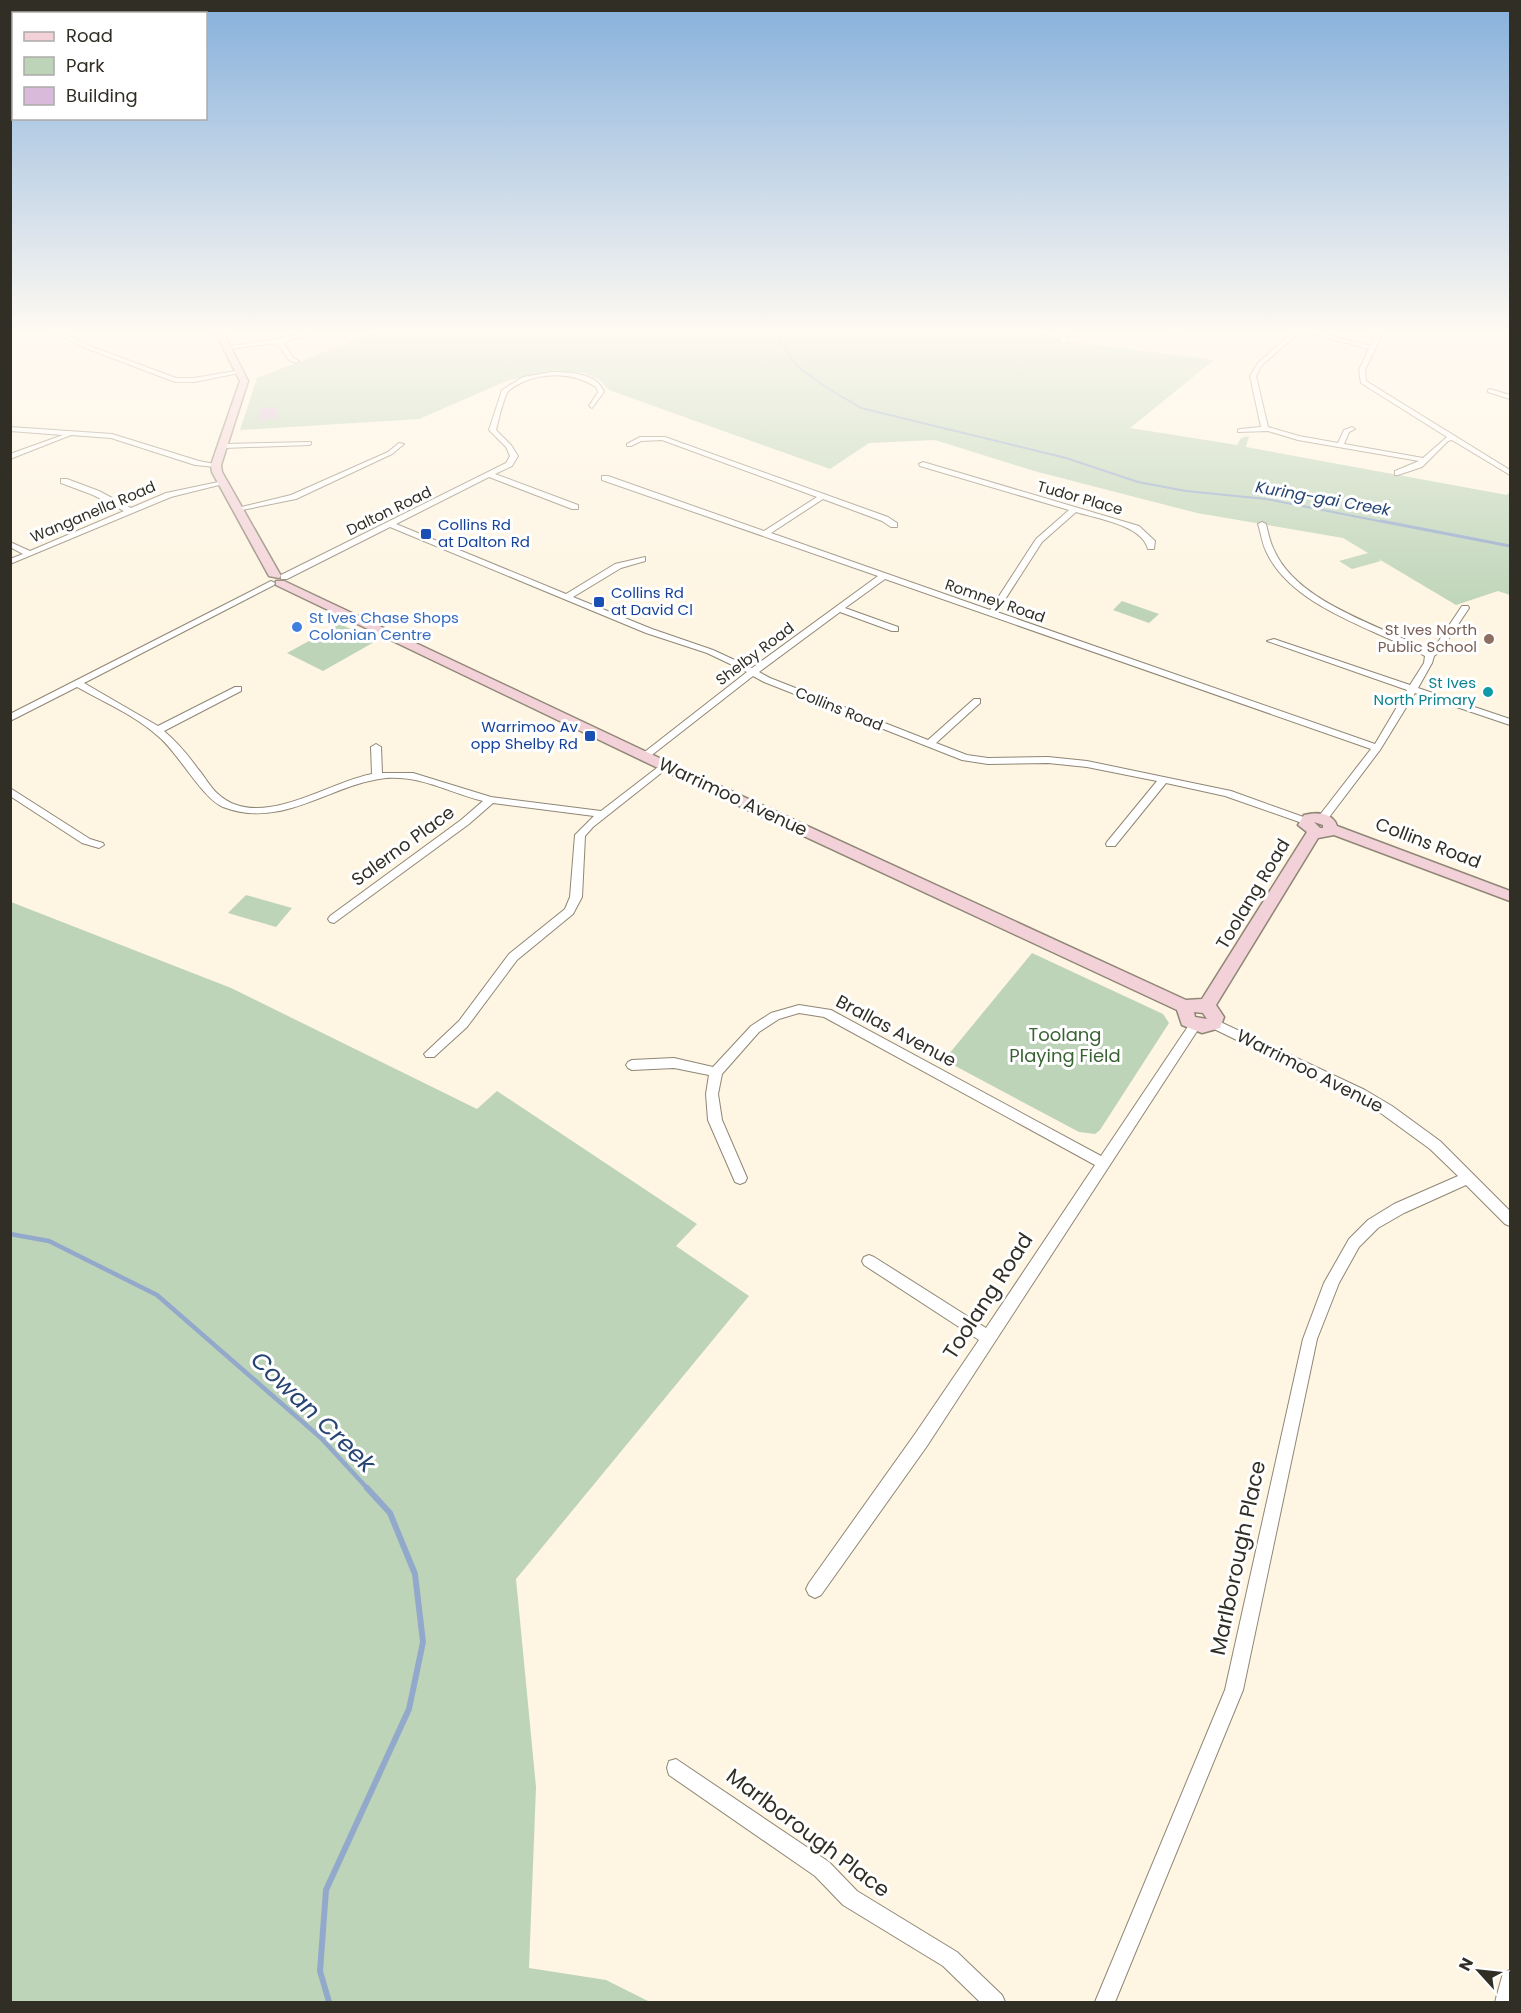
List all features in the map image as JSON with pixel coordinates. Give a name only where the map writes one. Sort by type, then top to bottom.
[{"type":"street","points":[[230,426],[216,465],[223,483],[277,580]]},
{"type":"street","name":"Dalton Road","points":[[10,718],[277,580],[491,475],[509,464],[514,456],[509,446],[492,430],[493,426]]},
{"type":"street","points":[[1265,426],[1284,435],[1425,460]]},
{"type":"street","points":[[1433,426],[1510,473]]},
{"type":"street","points":[[10,429],[122,438],[198,462],[216,465]]},
{"type":"street","points":[[1240,431],[1268,429]]},
{"type":"street","points":[[1340,446],[1346,431],[1352,429]]},
{"type":"street","points":[[10,457],[72,434]]},
{"type":"street","points":[[629,445],[640,439],[663,438],[885,519],[894,525]]},
{"type":"street","points":[[1398,473],[1419,465],[1452,438]]},
{"type":"street","points":[[224,446],[309,443]]},
{"type":"street","points":[[237,509],[301,494],[390,453],[401,444]]},
{"type":"street","name":"Tudor Place","points":[[923,464],[1073,511],[1136,528],[1151,542],[1150,547]]},
{"type":"street","points":[[491,475],[575,507]]},
{"type":"street","name":"Romney Road","points":[[605,478],[882,577],[1377,748]]},
{"type":"street","points":[[64,481],[96,493],[130,512]]},
{"type":"street","name":"Wanganella Road","points":[[10,562],[170,495],[223,483]]},
{"type":"street","points":[[765,534],[821,497]]},
{"type":"street","points":[[992,614],[1039,541],[1073,511]]},
{"type":"street","points":[[1262,524],[1267,548],[1275,561],[1303,588],[1344,615],[1430,655]]},
{"type":"street","name":"Collins Road","points":[[392,525],[649,631],[682,639],[767,680],[965,758],[988,761],[1070,761],[1227,793],[1510,896]]},
{"type":"street","points":[[10,544],[30,554]]},
{"type":"street","points":[[566,597],[618,566],[642,559]]},
{"type":"street","name":"Shelby Road","points":[[645,756],[753,672],[882,577]]},
{"type":"street","name":"Warrimoo Avenue","points":[[277,580],[665,766],[1187,1008]]},
{"type":"street","name":"Toolang Road","points":[[1206,1007],[1318,825],[1377,748],[1430,655],[1437,650],[1465,608]]},
{"type":"street","points":[[840,609],[895,628]]},
{"type":"street","points":[[1271,641],[1510,722]]},
{"type":"street","points":[[79,684],[158,730],[194,770],[214,798],[244,809],[286,808],[377,776],[415,776],[491,800],[602,814]]},
{"type":"street","points":[[158,730],[238,688]]},
{"type":"street","points":[[928,745],[976,701]]},
{"type":"street","points":[[376,747],[377,776]]},
{"type":"street","points":[[430,1054],[463,1024],[513,957],[568,911],[576,897],[580,835],[602,814],[665,766]]},
{"type":"street","points":[[1111,844],[1163,780]]},
{"type":"street","points":[[10,791],[86,841],[99,846]]},
{"type":"street","name":"Salerno Place","points":[[334,919],[465,822],[491,800]]},
{"type":"street","points":[[1196,1005],[1206,1007],[1214,1013],[1214,1024],[1206,1027],[1195,1025],[1186,1017],[1187,1008],[1196,1005]]},
{"type":"street","name":"Brallas Avenue","points":[[716,1072],[755,1029],[775,1016],[799,1009],[827,1013],[1103,1163]]},
{"type":"street","name":"Warrimoo Avenue","points":[[1214,1024],[1360,1094],[1387,1110],[1435,1145],[1510,1220]]},
{"type":"street","name":"Toolang Road","points":[[815,1589],[921,1440],[1195,1025]]},
{"type":"street","points":[[632,1065],[674,1064],[716,1072],[712,1094],[715,1120],[740,1178]]},
{"type":"street","name":"Marlborough Place","points":[[1105,2002],[1234,1690],[1310,1339],[1320,1313],[1349,1250],[1362,1233],[1380,1219],[1468,1178]]},
{"type":"street","points":[[869,1261],[987,1337]]},
{"type":"street","name":"Marlborough Place","points":[[676,1768],[822,1869],[850,1898],[950,1959],[995,2002]]},
{"type":"street","points":[[1505,2002],[1510,1980]]},
{"type":"green space","points":[[241,426],[306,426],[240,430]]},
{"type":"green space","points":[[710,426],[1133,426],[1130,428],[1237,445],[1241,438],[1249,436],[1246,447],[1507,495],[1510,491],[1510,595],[1498,591],[1456,605],[1377,558],[1381,561],[1352,569],[1339,561],[1368,553],[1343,538],[1197,513],[1034,471],[935,440],[869,443],[830,469]]},
{"type":"green space","points":[[1122,601],[1159,614],[1149,623],[1113,610]]},
{"type":"green space","points":[[340,624],[376,641],[323,671],[287,653]]},
{"type":"green space","points":[[246,895],[292,908],[276,927],[228,913]]},
{"type":"green space","points":[[11,902],[231,988],[477,1109],[497,1091],[697,1224],[676,1246],[749,1296],[516,1579],[536,1787],[529,1968],[606,1980],[650,2002],[11,2002]]},
{"type":"green space","name":"Toolang Playing Field","points":[[1032,953],[1163,1014],[1169,1023],[1100,1130],[1095,1134],[1079,1132],[944,1060]]},
{"type":"waterway","name":"Kuring-gai Creek","points":[[935,426],[1066,458],[1138,482],[1186,491],[1266,499],[1389,523]]},
{"type":"waterway","name":"Kuring-gai Creek","points":[[1381,521],[1510,546]]},
{"type":"waterway","name":"Cowan Creek","points":[[10,1234],[49,1241],[157,1295],[321,1438],[368,1489]]},
{"type":"waterway","name":"Cowan Creek","points":[[329,2002],[320,1971],[326,1890],[409,1709],[423,1642],[415,1574],[390,1513],[367,1488]]},
{"type":"place","name":"Collins Rd at Dalton Rd","points":[[426,534]]},
{"type":"place","name":"Collins Rd at David Cl","points":[[599,602]]},
{"type":"place","name":"St Ives Chase Shops Colonian Centre","points":[[297,627]]},
{"type":"place","name":"St Ives North Public School","points":[[1489,639]]},
{"type":"place","name":"St Ives North Primary","points":[[1488,692]]},
{"type":"place","name":"Warrimoo Av opp Shelby Rd","points":[[590,736]]}]
